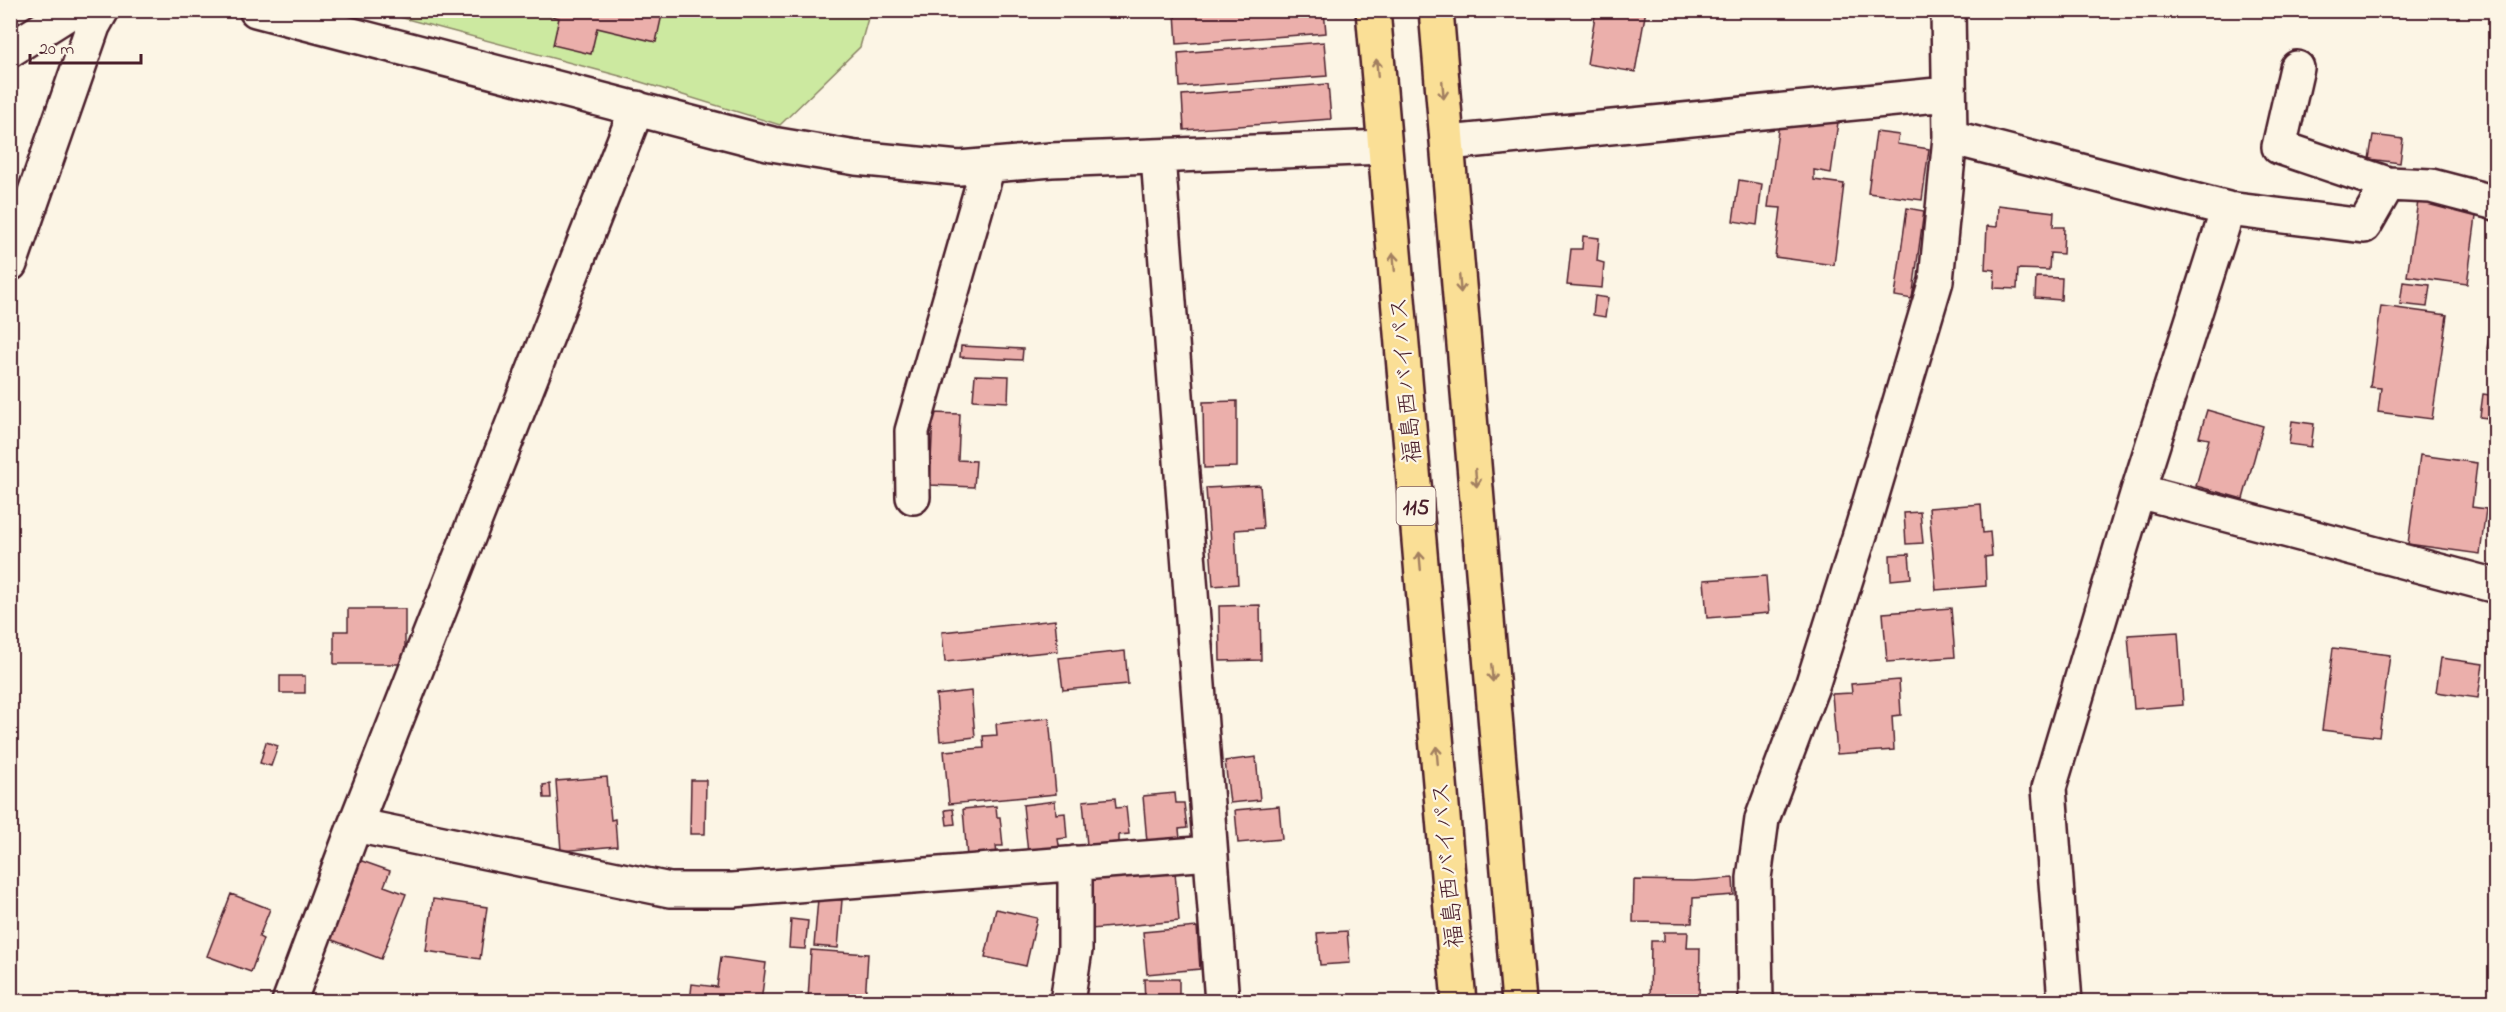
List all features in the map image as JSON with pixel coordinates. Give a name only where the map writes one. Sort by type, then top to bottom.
[{"type":"highway","name":"福島西バイパス","points":[[1372,10],[1459,1002]]},
{"type":"highway","points":[[1436,10],[1519,1002]]},
{"type":"street","points":[[10,50],[73,10]]},
{"type":"street","points":[[10,264],[93,26],[102,10]]},
{"type":"street","points":[[256,10],[772,144],[856,158],[959,168],[1051,160],[1384,147]]},
{"type":"street","points":[[1756,1002],[1754,878],[1762,819],[1812,686],[1936,281],[1950,137],[1947,94],[1948,10]]},
{"type":"street","points":[[2297,68],[2279,147],[2388,184],[2431,186],[2496,203]]},
{"type":"street","points":[[1448,143],[1947,94]]},
{"type":"street","points":[[289,1002],[355,825],[637,108]]},
{"type":"street","points":[[1950,137],[2228,209],[2364,226],[2388,184]]},
{"type":"street","points":[[1158,156],[1222,1002]]},
{"type":"street","points":[[913,497],[912,431],[988,166]]},
{"type":"street","points":[[2065,1002],[2049,788],[2138,491],[2228,209]]},
{"type":"street","points":[[2138,491],[2496,585]]},
{"type":"street","points":[[355,825],[670,890],[733,890],[1210,853]]},
{"type":"street","points":[[1067,1002],[1075,950],[1075,863]]},
{"type":"green space","points":[[377,11],[870,11],[860,47],[780,125],[631,79]]},
{"type":"building","points":[[530,10],[663,10],[656,42],[597,28],[591,54],[553,45],[559,18]]},
{"type":"building","points":[[1207,10],[1324,10],[1326,33],[1177,44],[1175,13]]},
{"type":"building","points":[[1596,10],[1646,10],[1635,72],[1587,64]]},
{"type":"building","points":[[1324,42],[1327,76],[1180,87],[1178,53]]},
{"type":"building","points":[[1328,84],[1331,119],[1184,130],[1182,95]]},
{"type":"building","points":[[1806,118],[1838,122],[1831,173],[1814,170],[1814,180],[1844,184],[1834,265],[1775,257],[1781,208],[1768,207],[1779,123],[1805,126]]},
{"type":"building","points":[[1876,132],[1899,135],[1897,144],[1929,149],[1922,200],[1868,193]]},
{"type":"building","points":[[2373,135],[2403,139],[2400,163],[2369,159]]},
{"type":"building","points":[[1739,180],[1762,184],[1757,225],[1733,221]]},
{"type":"building","points":[[2418,201],[2477,209],[2467,284],[2407,276]]},
{"type":"building","points":[[1998,205],[2054,212],[2053,227],[2064,227],[2063,254],[2050,253],[2049,270],[2018,269],[2017,289],[1994,288],[1995,270],[1985,269],[1987,226],[1997,227]]},
{"type":"building","points":[[1907,208],[1924,211],[1912,299],[1895,296]]},
{"type":"building","points":[[1583,236],[1599,238],[1597,261],[1604,263],[1602,288],[1567,285],[1571,249],[1582,249]]},
{"type":"building","points":[[2036,277],[2062,278],[2061,300],[2035,298]]},
{"type":"building","points":[[2403,282],[2430,285],[2427,307],[2400,304]]},
{"type":"building","points":[[2496,290],[2496,351],[2487,349]]},
{"type":"building","points":[[1595,296],[1608,298],[1605,317],[1593,315]]},
{"type":"building","points":[[2381,306],[2447,315],[2432,419],[2378,412],[2381,388],[2370,387]]},
{"type":"building","points":[[961,346],[1023,349],[1022,360],[960,357]]},
{"type":"building","points":[[975,375],[1009,376],[1008,402],[973,400]]},
{"type":"building","points":[[2483,394],[2496,396],[2496,419],[2480,417]]},
{"type":"building","points":[[1237,401],[1237,467],[1204,468],[1203,402]]},
{"type":"building","points":[[2207,410],[2263,426],[2243,499],[2196,486],[2209,439],[2199,437]]},
{"type":"building","points":[[933,413],[960,414],[958,460],[976,461],[974,487],[930,485]]},
{"type":"building","points":[[2292,421],[2314,424],[2311,447],[2289,444]]},
{"type":"building","points":[[2420,455],[2477,463],[2472,507],[2486,509],[2480,554],[2408,544]]},
{"type":"building","points":[[1260,485],[1263,528],[1235,530],[1238,584],[1213,586],[1206,488]]},
{"type":"building","points":[[1981,504],[1983,533],[1990,532],[1992,556],[1985,557],[1986,586],[1936,590],[1929,508]]},
{"type":"building","points":[[1920,512],[1923,543],[1906,544],[1904,513]]},
{"type":"building","points":[[1909,554],[1911,578],[1891,580],[1890,555]]},
{"type":"building","points":[[1766,576],[1769,613],[1707,618],[1704,580]]},
{"type":"building","points":[[1260,605],[1261,660],[1220,661],[1219,606]]},
{"type":"building","points":[[1951,608],[1955,657],[1887,662],[1883,613]]},
{"type":"building","points":[[348,609],[405,609],[405,664],[334,664],[334,631],[348,631]]},
{"type":"building","points":[[1055,620],[1058,651],[945,662],[942,632]]},
{"type":"building","points":[[2178,632],[2183,705],[2134,709],[2128,635]]},
{"type":"building","points":[[2333,648],[2390,655],[2379,737],[2322,730]]},
{"type":"building","points":[[1125,651],[1128,684],[1063,690],[1059,658]]},
{"type":"building","points":[[2441,658],[2483,664],[2478,698],[2436,692]]},
{"type":"building","points":[[280,676],[305,676],[305,693],[280,693]]},
{"type":"building","points":[[1899,680],[1901,715],[1892,716],[1894,750],[1837,754],[1832,694],[1852,693],[1851,684]]},
{"type":"building","points":[[971,691],[975,737],[940,741],[936,695]]},
{"type":"building","points":[[1049,718],[1056,794],[949,804],[944,751],[984,748],[983,736],[997,735],[996,724]]},
{"type":"building","points":[[266,742],[278,746],[271,766],[260,763]]},
{"type":"building","points":[[1256,757],[1260,800],[1230,803],[1225,761]]},
{"type":"building","points":[[607,777],[611,820],[615,819],[617,846],[561,851],[556,781]]},
{"type":"building","points":[[691,780],[706,780],[705,834],[690,834]]},
{"type":"building","points":[[550,784],[551,798],[544,798],[543,785]]},
{"type":"building","points":[[1175,793],[1176,803],[1184,803],[1187,828],[1179,829],[1180,839],[1147,842],[1143,796]]},
{"type":"building","points":[[1115,798],[1116,808],[1126,807],[1129,834],[1119,835],[1119,842],[1087,845],[1083,801]]},
{"type":"building","points":[[1055,801],[1056,814],[1065,813],[1067,838],[1058,839],[1060,851],[1028,853],[1023,805]]},
{"type":"building","points":[[996,806],[997,817],[1000,817],[1003,846],[996,846],[997,854],[967,857],[963,809]]},
{"type":"building","points":[[1279,806],[1282,839],[1238,843],[1235,810]]},
{"type":"building","points":[[953,809],[955,824],[947,825],[945,810]]},
{"type":"building","points":[[359,860],[390,871],[384,886],[406,894],[381,959],[330,939]]},
{"type":"building","points":[[1175,872],[1179,921],[1091,929],[1087,880]]},
{"type":"building","points":[[1733,878],[1734,895],[1693,898],[1692,923],[1633,922],[1634,880],[1693,881]]},
{"type":"building","points":[[231,894],[270,909],[259,937],[263,939],[251,972],[207,956]]},
{"type":"building","points":[[433,899],[487,907],[480,959],[426,951]]},
{"type":"building","points":[[818,899],[842,900],[838,948],[814,946]]},
{"type":"building","points":[[996,909],[1037,918],[1026,966],[985,957]]},
{"type":"building","points":[[791,919],[808,921],[805,949],[789,948]]},
{"type":"building","points":[[1197,927],[1200,969],[1147,974],[1143,932]]},
{"type":"building","points":[[1347,931],[1350,963],[1320,965],[1317,933]]},
{"type":"building","points":[[1664,932],[1688,932],[1687,948],[1700,948],[1699,1002],[1650,1002],[1651,941],[1664,941]]},
{"type":"building","points":[[811,950],[868,954],[865,1002],[813,1002],[808,999]]},
{"type":"building","points":[[721,957],[766,963],[761,1002],[690,1002],[692,984],[717,987]]},
{"type":"building","points":[[1144,979],[1179,979],[1179,1001],[1195,1002],[1145,1002]]}]
